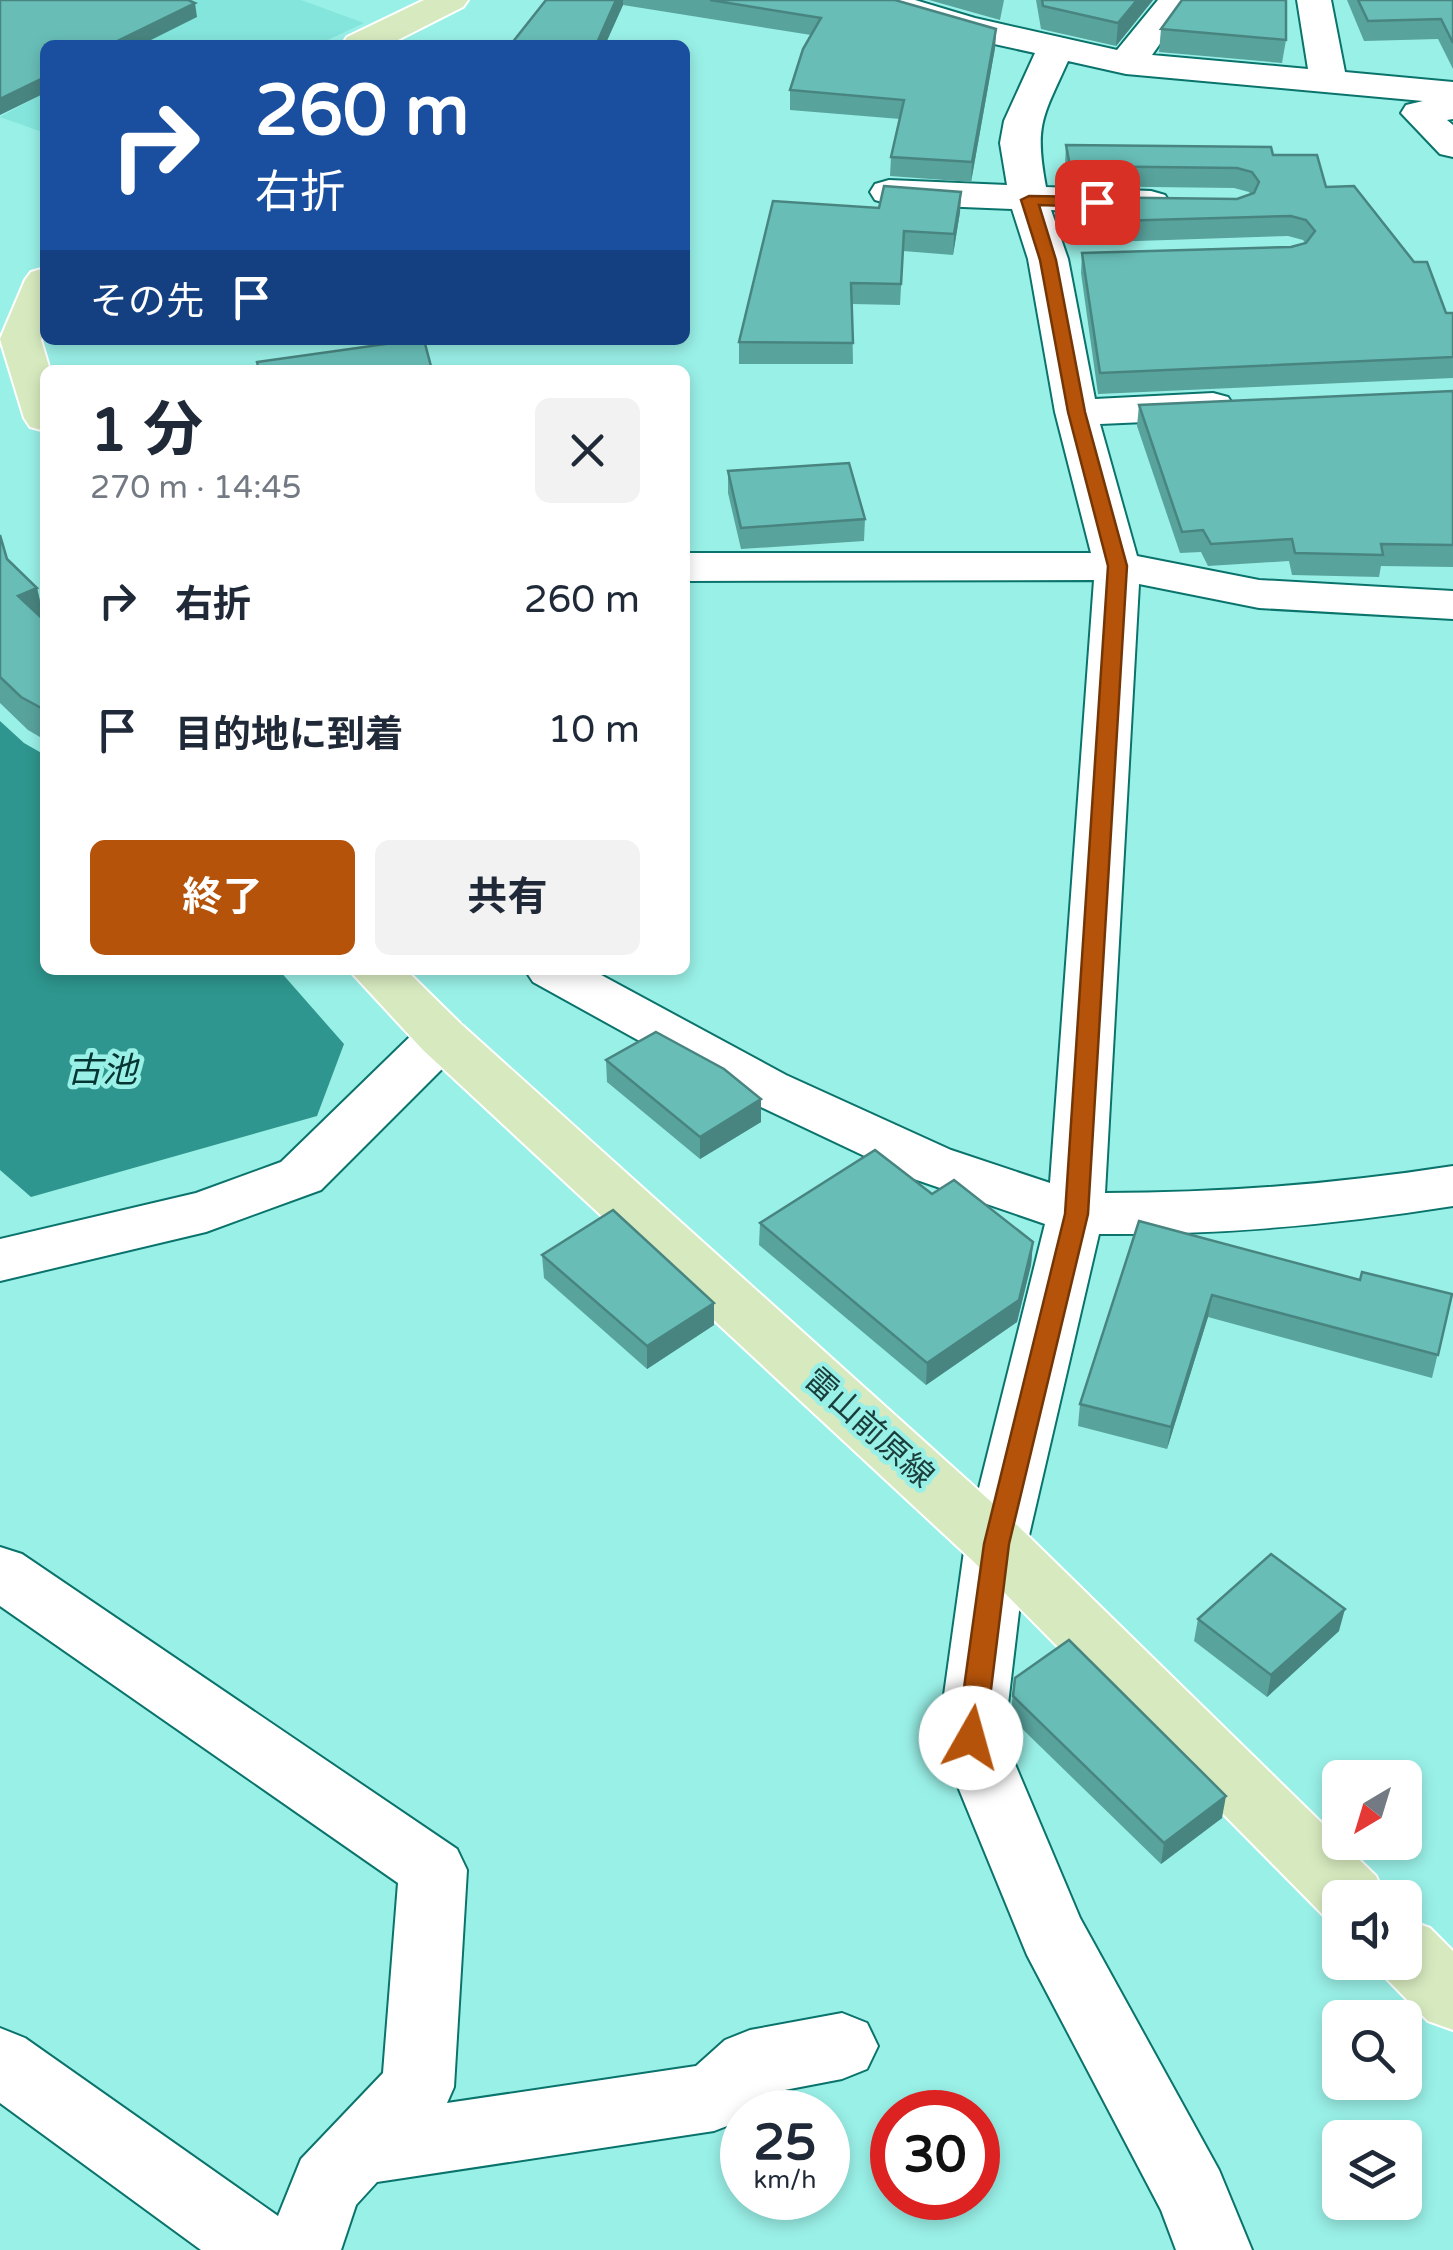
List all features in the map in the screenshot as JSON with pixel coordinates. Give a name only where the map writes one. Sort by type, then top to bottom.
[{"type":"main road","points":[[370,40],[451,0]]},
{"type":"main road","points":[[40,289],[10,342],[40,407]]},
{"type":"main road","name":"雷山前原線","points":[[379,975],[996,1544],[1334,1880]]},
{"type":"main road","points":[[1422,1967],[1453,1998]]},
{"type":"street","points":[[879,0],[1055,49],[1126,63],[1453,92]]},
{"type":"street","points":[[1314,0],[1329,83]]},
{"type":"street","points":[[1126,63],[1175,2]]},
{"type":"street","points":[[1055,49],[1024,121],[1019,143],[1029,200],[1068,259],[1076,412],[1118,566],[1076,1214],[996,1544],[971,1738],[1052,1933],[1193,2195],[1214,2250]]},
{"type":"street","points":[[1453,108],[1419,113],[1453,146]]},
{"type":"street","points":[[889,192],[1196,203]]},
{"type":"street","points":[[1076,412],[1255,404]]},
{"type":"street","points":[[690,567],[1118,566],[1259,594],[1453,605]]},
{"type":"street","points":[[560,975],[767,1088],[914,1156],[1076,1214],[1212,1214],[1344,1203],[1453,1186]]},
{"type":"street","points":[[0,1260],[206,1211],[301,1176],[442,1037]]},
{"type":"street","points":[[0,1572],[434,1870],[418,2087],[327,2184],[302,2250]]},
{"type":"street","points":[[357,2151],[714,2096],[750,2063],[842,2046]]},
{"type":"street","points":[[0,2061],[263,2250]]},
{"type":"shaded area","points":[[0,0],[301,0],[364,23],[328,40],[40,40],[40,131],[0,117],[35,98]]},
{"type":"water","name":"古池","points":[[0,721],[40,752],[40,975],[283,975],[344,1044],[317,1116],[31,1197],[0,1170]]},
{"type":"building","points":[[0,0],[195,3],[119,40],[40,40],[40,79],[0,99]]},
{"type":"building","points":[[546,0],[616,0],[598,40],[514,40]]},
{"type":"building","points":[[710,0],[895,0],[996,29],[972,162],[891,157],[904,100],[790,90],[803,49],[821,18]]},
{"type":"building","points":[[1042,0],[1137,0],[1118,23],[1043,6]]},
{"type":"building","points":[[1182,0],[1286,0],[1286,40],[1161,29]]},
{"type":"building","points":[[1358,0],[1453,0],[1453,43],[1441,19],[1368,21]]},
{"type":"building","points":[[1066,145],[1271,147],[1273,155],[1317,155],[1326,187],[1354,186],[1414,262],[1427,262],[1446,313],[1453,313],[1453,357],[1100,373],[1082,253],[1291,247],[1306,243],[1315,231],[1306,220],[1291,216],[1079,222],[1076,197],[1237,199],[1254,193],[1259,182],[1252,172],[1237,168],[1070,166]]},
{"type":"building","points":[[884,186],[961,192],[954,234],[904,231],[901,284],[851,283],[853,343],[739,342],[773,201],[879,208]]},
{"type":"building","points":[[378,345],[425,345],[431,365],[258,365],[257,362]]},
{"type":"building","points":[[1453,391],[1453,545],[1381,544],[1383,555],[1295,553],[1292,539],[1211,544],[1203,530],[1182,532],[1139,405]]},
{"type":"building","points":[[849,463],[865,519],[741,528],[728,471]]},
{"type":"building","points":[[0,535],[7,559],[37,588],[18,596],[40,616],[40,707],[21,697],[0,677]]},
{"type":"building","points":[[656,1032],[724,1069],[761,1099],[700,1137],[606,1060]]},
{"type":"building","points":[[875,1150],[932,1194],[954,1180],[1033,1242],[1019,1300],[927,1363],[760,1223]]},
{"type":"building","points":[[613,1210],[714,1303],[647,1346],[542,1255]]},
{"type":"building","points":[[1139,1221],[1360,1280],[1362,1272],[1452,1294],[1438,1355],[1212,1295],[1171,1427],[1080,1404]]},
{"type":"building","points":[[1271,1554],[1345,1609],[1271,1675],[1198,1619]]},
{"type":"building","points":[[1069,1640],[1226,1796],[1164,1843],[1013,1696],[1015,1678]]},
{"type":"route","points":[[971,1738],[996,1544],[1076,1214],[1118,566],[1076,412],[1048,260],[1029,200],[1097,202]]}]
